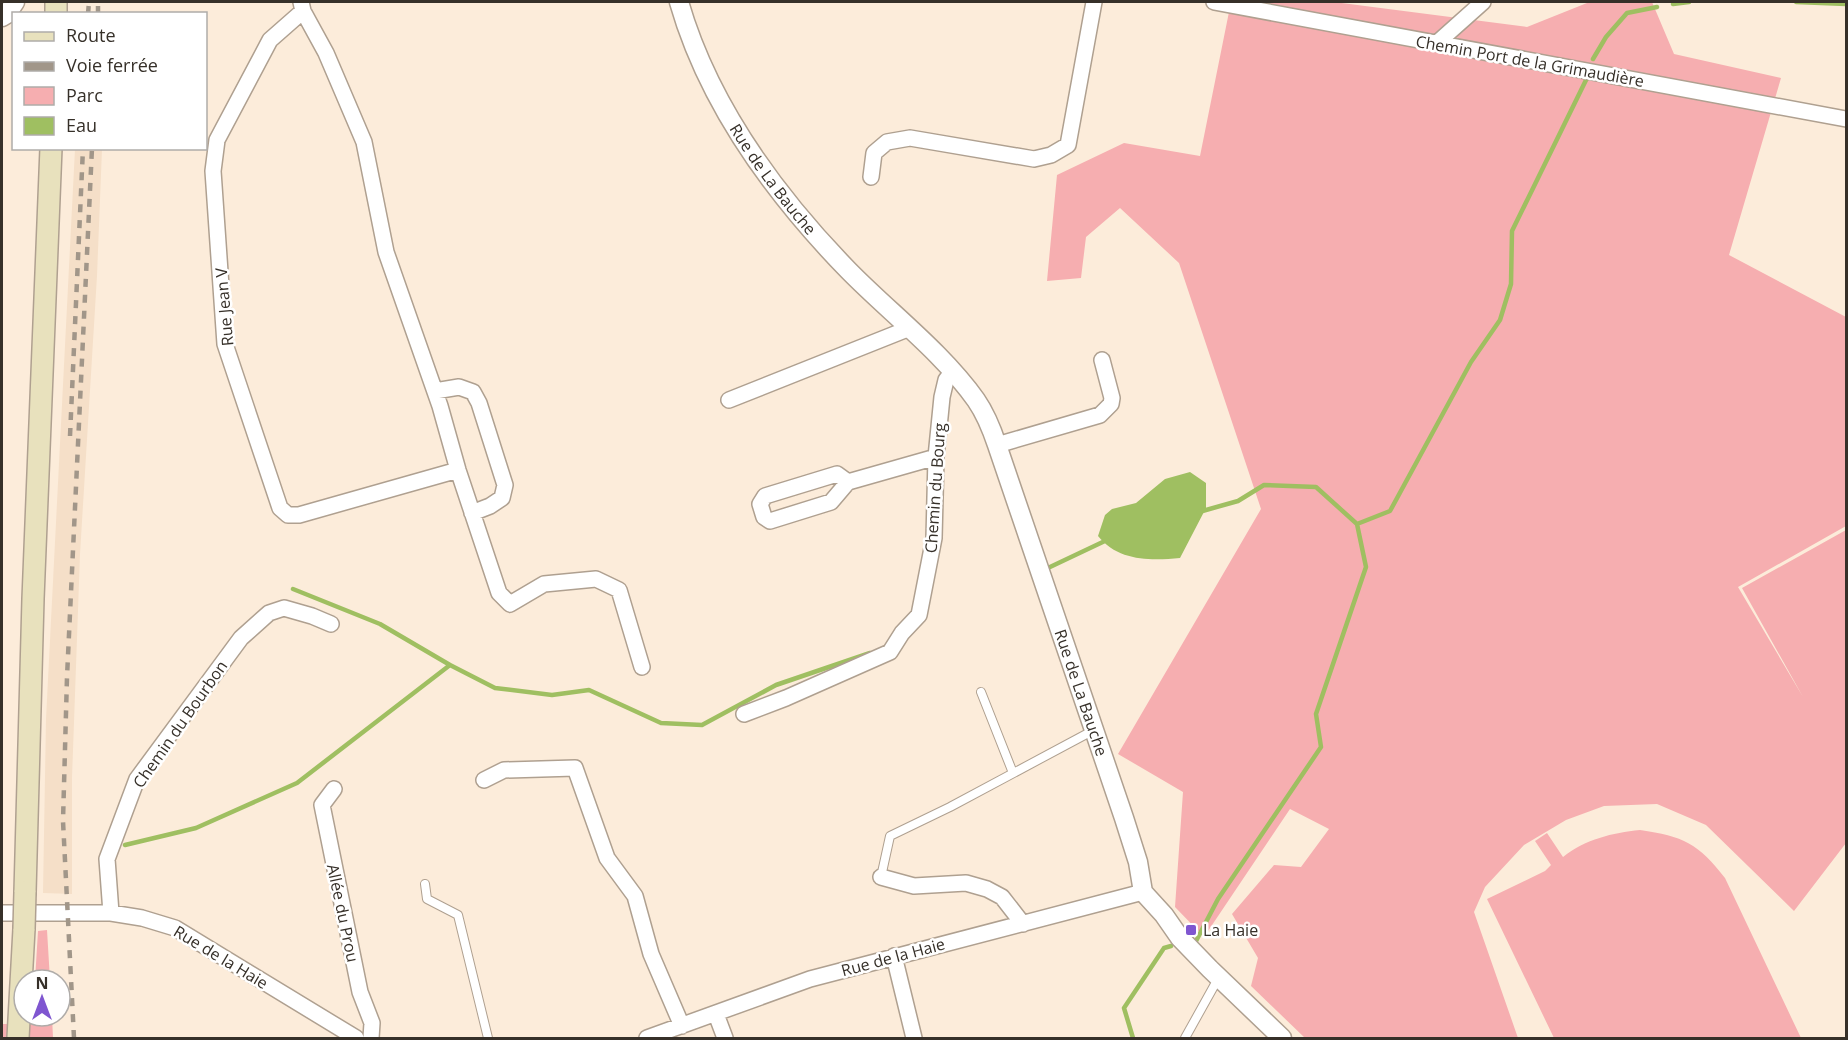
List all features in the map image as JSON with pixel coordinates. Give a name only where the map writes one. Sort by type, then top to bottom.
[{"type":"main road","points":[[18,1038],[24,929],[33,599],[51,150]]},
{"type":"street","points":[[2,17],[7,14],[15,2]]},
{"type":"street","name":"Rue de La Bauche","points":[[679,2],[697,54],[729,116],[754,156],[802,220],[849,271],[910,328],[976,400],[997,445],[1095,729],[1138,862],[1143,892]]},
{"type":"street","points":[[871,177],[874,153],[887,142],[910,138],[1034,159],[1051,155],[1068,146],[1094,2]]},
{"type":"street","name":"Chemin Port de la Grimaudière","points":[[1214,2],[1846,119]]},
{"type":"street","points":[[1437,43],[1483,2]]},
{"type":"street","points":[[302,6],[326,53],[364,142],[386,252],[435,391],[458,471],[499,593],[510,604],[544,584],[596,579],[619,590],[642,667]]},
{"type":"street","name":"Rue Jean V","points":[[302,6],[270,40],[217,140],[213,171],[225,344],[279,508],[288,515],[299,515],[458,471]]},
{"type":"street","points":[[729,400],[910,328]]},
{"type":"street","points":[[997,445],[1100,415],[1111,404],[1112,398],[1102,360]]},
{"type":"street","name":"Chemin du Bourg","points":[[744,714],[890,652],[919,615],[934,538],[936,457],[942,397],[946,380],[952,372]]},
{"type":"street","points":[[435,391],[459,387],[474,392],[480,403],[502,474],[505,485],[502,498],[472,513]]},
{"type":"street","points":[[848,482],[837,474],[765,496],[760,504],[764,517],[770,521],[831,502],[848,482],[936,457]]},
{"type":"street","name":"Chemin du Bourbon","points":[[111,913],[107,859],[137,779],[241,638],[269,613],[284,608],[331,624]]},
{"type":"street","points":[[484,780],[504,770],[575,768],[607,858],[635,896],[651,954],[682,1026]]},
{"type":"street","name":"Allée du Prou","points":[[334,789],[322,805],[360,992],[372,1023],[371,1038]]},
{"type":"street","points":[[880,877],[914,886],[966,883],[987,889],[1002,897],[1023,924]]},
{"type":"street","points":[[1143,892],[1164,915],[1180,938],[1282,1038]]},
{"type":"street","name":"Rue de la Haie","points":[[647,1038],[810,979],[1143,892]]},
{"type":"street","name":"Rue de la Haie","points":[[2,913],[111,913],[142,918],[175,928],[356,1038]]},
{"type":"street","points":[[894,956],[914,1038]]},
{"type":"street","points":[[716,1014],[725,1038]]},
{"type":"lane","points":[[981,692],[1012,773]]},
{"type":"lane","points":[[880,877],[890,836],[1095,729]]},
{"type":"lane","points":[[424,884],[427,899],[458,915],[488,1038]]},
{"type":"lane","points":[[1185,1038],[1219,977]]},
{"type":"shaded area","points":[[75,150],[102,150],[97,276],[80,554],[72,778],[72,894],[43,893],[46,719]]},
{"type":"green space","points":[[1231,2],[1334,2],[1527,27],[1587,3],[1652,2],[1674,54],[1781,78],[1729,255],[1846,317],[1846,526],[1738,587],[1803,697],[1742,588],[1846,530],[1846,843],[1794,911],[1706,825],[1657,804],[1604,806],[1566,820],[1524,845],[1485,887],[1474,912],[1518,1038],[1305,1038],[1251,986],[1258,958],[1232,914],[1274,865],[1301,867],[1329,829],[1290,809],[1204,937],[1175,907],[1183,792],[1118,754],[1261,509],[1179,263],[1120,208],[1086,237],[1081,278],[1047,281],[1057,175],[1124,143],[1200,156]]},
{"type":"green space","points":[[1640,830],[1679,839],[1698,849],[1716,866],[1725,878],[1801,1038],[1554,1038],[1487,899],[1545,871],[1551,865],[1535,841],[1547,833],[1563,857],[1600,838]]},
{"type":"green space","points":[[47,930],[49,968],[36,968],[38,931]]},
{"type":"green space","points":[[2,1024],[12,1024],[12,1028],[53,1028],[53,1038],[2,1038]]},
{"type":"water","points":[[1190,472],[1206,483],[1206,508],[1180,558],[1135,558],[1115,550],[1098,536],[1105,515],[1112,509],[1136,503],[1165,479]]},
{"type":"waterway","points":[[1673,4],[1689,2]]},
{"type":"waterway","points":[[1796,2],[1846,4]]},
{"type":"waterway","points":[[1593,59],[1606,37],[1627,13],[1657,7]]},
{"type":"waterway","points":[[1357,524],[1390,511],[1471,362],[1500,320],[1511,284],[1512,231],[1587,78]]},
{"type":"waterway","points":[[1195,943],[1218,899],[1321,747],[1316,714],[1366,567],[1357,524],[1316,487],[1264,485],[1238,501],[1199,512]]},
{"type":"waterway","points":[[1050,567],[1107,540]]},
{"type":"waterway","points":[[293,589],[380,624],[450,665]]},
{"type":"waterway","points":[[125,845],[196,828],[297,783],[450,665],[495,688],[552,695],[589,690],[661,723],[702,725],[776,685],[870,653]]},
{"type":"waterway","points":[[1133,1038],[1124,1008],[1164,948],[1171,946]]},
{"type":"railway","points":[[88,12],[89,2]]},
{"type":"railway","points":[[98,2],[98,12]]},
{"type":"railway","points":[[70,436],[83,150]]},
{"type":"railway","points":[[74,1038],[63,821],[67,677],[92,150]]},
{"type":"place","name":"La Haie","points":[[1191,930]]}]
